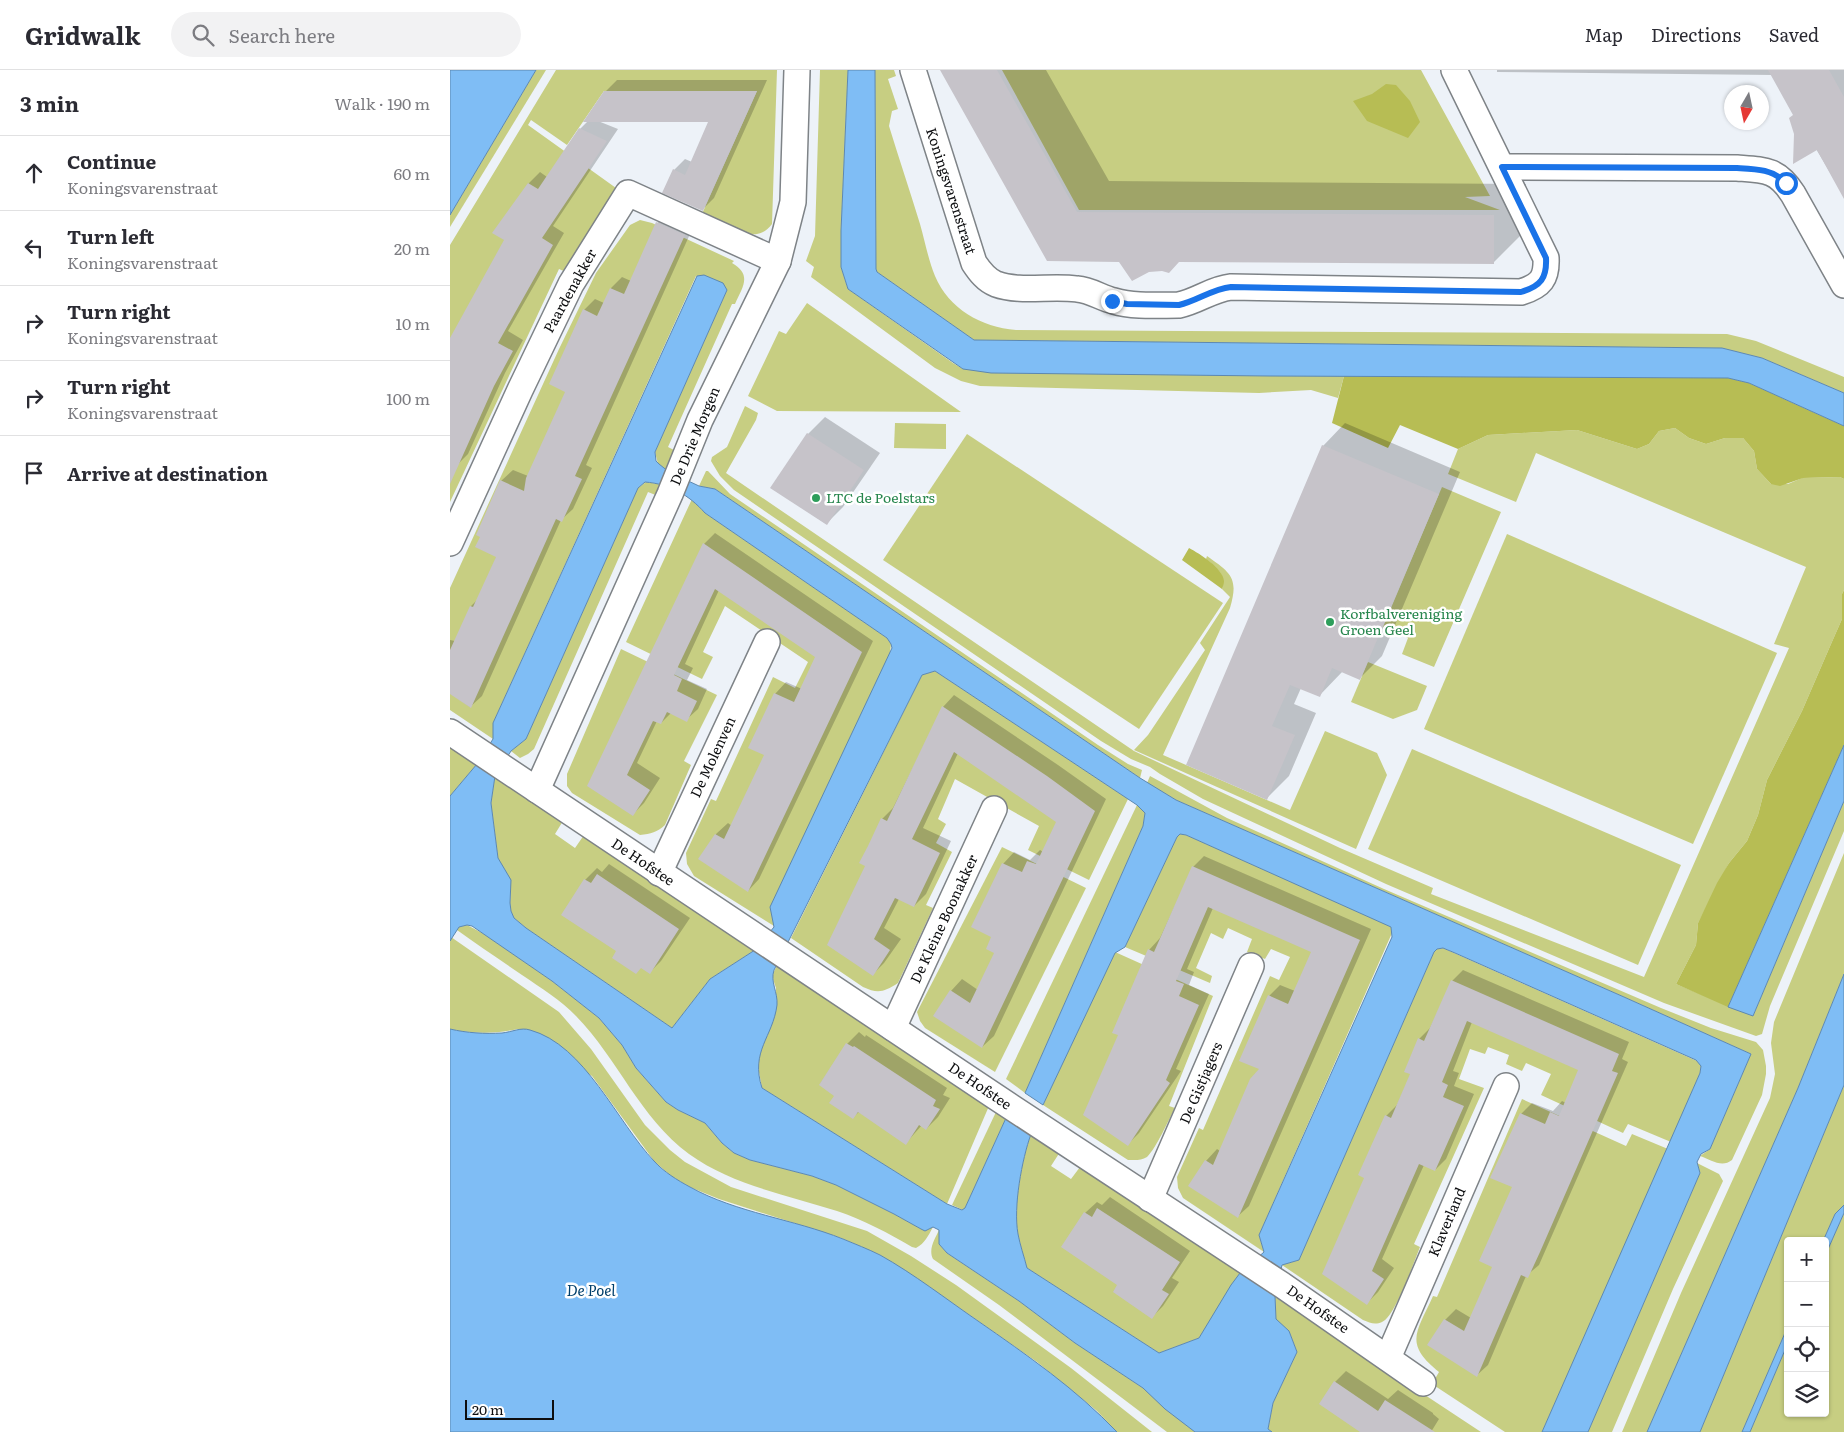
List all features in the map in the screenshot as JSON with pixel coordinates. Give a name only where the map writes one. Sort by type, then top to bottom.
[{"type":"street","name":"De Drie Morgen","points":[[537,790],[670,494],[700,420],[778,261],[793,202],[797,70]]},
{"type":"street","name":"Koningsvarenstraat","points":[[913,70],[974,263],[987,279],[1004,286],[1087,290],[1119,303],[1179,305],[1213,291],[1231,287],[1521,292],[1532,288],[1542,280],[1546,271],[1546,258],[1454,70]]},
{"type":"street","points":[[1502,167],[1737,168],[1773,172],[1786,183],[1793,194],[1844,285]]},
{"type":"street","name":"Paardenakker","points":[[450,542],[571,284],[628,193],[778,261]]},
{"type":"street","name":"De Molenven","points":[[659,873],[767,642]]},
{"type":"street","points":[[450,732],[537,790]]},
{"type":"street","name":"De Hofstee","points":[[537,790],[1150,1199],[1282,1284],[1423,1383]]},
{"type":"street","name":"De Kleine Boonakker","points":[[893,1028],[994,809]]},
{"type":"street","name":"De Gistjagers","points":[[1150,1199],[1251,966]]},
{"type":"street","name":"Klaverland","points":[[1388,1358],[1506,1086]]},
{"type":"green space","points":[[536,70],[546,70],[450,227],[450,215]]},
{"type":"green space","points":[[556,70],[777,70],[772,224],[762,233],[751,234],[736,231],[701,216],[757,91],[604,91],[567,145],[531,120],[528,125],[623,193],[566,272],[559,269],[450,502],[450,245]]},
{"type":"green space","points":[[820,70],[848,70],[841,267],[848,289],[953,363],[963,369],[1344,376],[1338,398],[1311,390],[1259,393],[980,386],[961,381],[935,368],[811,277],[814,267],[806,261],[815,236]]},
{"type":"green space","points":[[875,70],[894,70],[896,76],[888,79],[898,109],[892,111],[889,126],[935,276],[941,288],[958,307],[991,325],[1016,330],[1727,334],[1756,341],[1844,377],[1844,393],[1762,358],[1722,348],[974,340],[877,272]]},
{"type":"green space","points":[[1002,70],[1421,70],[1490,196],[1465,197],[1500,210],[1079,210]]},
{"type":"green space","points":[[1386,84],[1396,85],[1410,101],[1420,122],[1408,138],[1367,121],[1353,101],[1372,94]]},
{"type":"green space","points":[[640,220],[652,223],[734,261],[732,263],[742,272],[744,277],[743,287],[735,304],[732,304],[668,447],[678,452],[669,472],[658,464],[655,452],[727,290],[696,276],[493,723],[493,739],[450,710],[450,588],[559,349],[596,273],[630,225]]},
{"type":"green space","points":[[807,303],[961,412],[777,411],[748,396],[779,331],[786,334]]},
{"type":"green space","points":[[1344,376],[1728,378],[1749,383],[1844,426],[1844,479],[1840,477],[1803,478],[1780,486],[1771,484],[1757,469],[1754,451],[1743,438],[1725,438],[1706,444],[1689,438],[1675,428],[1659,431],[1649,444],[1637,449],[1577,430],[1488,435],[1458,449],[1400,425],[1388,448],[1332,423]]},
{"type":"green space","points":[[745,406],[758,413],[756,420],[726,473],[1134,751],[1340,848],[1433,888],[1431,894],[1644,977],[1789,648],[1774,644],[1806,567],[1536,453],[1516,502],[1448,474],[1458,449],[1488,435],[1577,430],[1637,449],[1649,444],[1659,431],[1675,428],[1689,438],[1706,444],[1725,438],[1743,438],[1754,451],[1757,469],[1771,484],[1788,484],[1802,478],[1840,477],[1844,479],[1844,590],[1842,594],[1842,619],[1802,711],[1767,780],[1758,815],[1747,841],[1729,863],[1698,923],[1696,945],[1676,984],[1753,1016],[1844,801],[1844,831],[1770,1006],[1762,1034],[1756,1036],[1664,1003],[1386,884],[1203,799],[1150,767],[1131,759],[1101,741],[734,490],[720,476],[711,461],[712,457],[727,447]]},
{"type":"green space","points":[[895,423],[946,424],[946,449],[894,448]]},
{"type":"green space","points":[[967,434],[1223,603],[1139,729],[883,560]]},
{"type":"green space","points":[[706,471],[730,494],[1098,745],[1128,764],[1142,770],[1140,778],[715,489],[699,486]]},
{"type":"green space","points":[[646,482],[663,485],[658,496],[648,492],[534,749],[520,758],[511,751],[526,739],[638,488]]},
{"type":"green space","points":[[1442,487],[1501,512],[1434,667],[1402,654],[1408,638],[1383,627]]},
{"type":"green space","points":[[692,499],[705,513],[887,638],[891,644],[890,653],[774,926],[694,876],[687,864],[686,853],[711,799],[716,801],[773,677],[795,688],[808,662],[725,606],[703,652],[713,657],[702,679],[626,642]]},
{"type":"green space","points":[[1507,534],[1777,653],[1693,844],[1424,729]]},
{"type":"green space","points":[[1189,548],[1220,571],[1224,581],[1222,589],[1182,560]]},
{"type":"green space","points":[[1207,556],[1222,567],[1231,577],[1234,590],[1233,598],[1163,755],[1290,810],[1325,731],[1377,753],[1387,775],[1356,849],[1134,750],[1148,735],[1205,650],[1200,643],[1230,597],[1222,589],[1222,575],[1206,559]]},
{"type":"green space","points":[[1844,590],[1844,745],[1728,1007],[1676,984],[1696,945],[1698,923],[1717,883],[1729,863],[1747,841],[1758,815],[1767,780],[1802,711],[1842,619],[1842,594]]},
{"type":"green space","points":[[621,649],[717,695],[684,761],[691,765],[665,825],[656,831],[644,835],[640,835],[572,793],[567,786],[567,774]]},
{"type":"green space","points":[[1368,662],[1427,686],[1417,710],[1393,719],[1351,702]]},
{"type":"green space","points":[[935,671],[1128,799],[1089,880],[1028,850],[1039,826],[955,779],[938,819],[946,824],[936,843],[952,852],[926,905],[933,908],[898,983],[885,990],[873,991],[863,987],[791,938],[922,675]]},
{"type":"green space","points":[[450,746],[477,764],[450,796]]},
{"type":"green space","points":[[1412,749],[1681,865],[1638,965],[1368,849]]},
{"type":"green space","points":[[495,776],[563,821],[555,834],[575,848],[584,835],[755,950],[710,979],[672,1028],[514,918],[510,903],[511,889],[498,858],[491,803]]},
{"type":"green space","points":[[1150,776],[1227,818],[1384,889],[1661,1008],[1711,1028],[1756,1042],[1763,1050],[1766,1066],[1762,1095],[1732,1160],[1720,1163],[1700,1156],[1710,1149],[1751,1054],[1176,800],[1147,783]]},
{"type":"green space","points":[[1137,805],[1145,813],[1143,826],[1025,1093],[1006,1079]]},
{"type":"green space","points":[[1180,834],[1186,835],[1391,927],[1392,933],[1259,1235],[1264,1252],[1183,1198],[1178,1188],[1177,1177],[1199,1128],[1203,1130],[1270,976],[1279,980],[1290,957],[1271,949],[1265,959],[1247,952],[1252,939],[1228,928],[1223,939],[1211,933],[1196,968],[1212,976],[1210,983],[1125,947]]},
{"type":"green space","points":[[1002,847],[1086,888],[995,1072],[925,1028],[917,1012]]},
{"type":"green space","points":[[1844,853],[1844,974],[1798,1088],[1647,1432],[1622,1432],[1681,1293],[1770,1098],[1775,1074],[1771,1043],[1774,1022]]},
{"type":"green space","points":[[467,925],[484,934],[552,981],[599,1018],[622,1045],[636,1068],[666,1102],[705,1123],[722,1143],[734,1153],[750,1160],[812,1176],[836,1185],[921,1229],[927,1230],[933,1227],[926,1239],[916,1248],[912,1247],[876,1227],[837,1211],[760,1188],[723,1174],[689,1154],[672,1139],[643,1106],[591,1033],[576,1016],[550,994],[457,930],[459,927]]},
{"type":"green space","points":[[451,937],[559,1012],[591,1049],[645,1125],[685,1162],[731,1187],[867,1231],[911,1256],[956,1285],[1071,1368],[1152,1432],[1117,1432],[1097,1411],[1037,1362],[880,1255],[841,1238],[719,1199],[672,1177],[654,1161],[592,1076],[518,1029],[484,1033],[450,1029]]},
{"type":"green space","points":[[1443,948],[1697,1061],[1701,1066],[1700,1073],[1671,1142],[1628,1124],[1623,1133],[1541,1095],[1551,1074],[1526,1063],[1522,1071],[1506,1064],[1509,1055],[1488,1047],[1485,1054],[1470,1049],[1459,1079],[1484,1088],[1414,1244],[1420,1247],[1398,1300],[1387,1318],[1382,1322],[1372,1323],[1363,1320],[1282,1265],[1299,1260],[1434,952],[1437,949]]},
{"type":"green space","points":[[1115,952],[1213,996],[1169,1106],[1175,1108],[1151,1153],[1147,1157],[1138,1160],[1128,1160],[1043,1105]]},
{"type":"green space","points":[[777,965],[989,1106],[947,1204],[762,1088],[758,1067],[761,1047],[773,1020],[776,988],[772,976]]},
{"type":"green space","points":[[1844,1085],[1844,1205],[1835,1214],[1825,1237],[1784,1237],[1784,1335],[1742,1432],[1700,1432]]},
{"type":"green space","points":[[1522,1099],[1626,1146],[1632,1134],[1668,1149],[1542,1432],[1505,1432],[1432,1384],[1439,1372],[1421,1353],[1416,1337],[1418,1328],[1433,1296],[1437,1297]]},
{"type":"green space","points":[[996,1112],[1006,1118],[963,1210],[952,1205]]},
{"type":"green space","points":[[1031,1134],[1060,1152],[1051,1166],[1071,1179],[1080,1167],[1240,1273],[1199,1338],[1159,1353],[1027,1268],[1018,1234],[1017,1210],[1024,1156]]},
{"type":"green space","points":[[1697,1163],[1719,1174],[1723,1181],[1673,1289],[1612,1432],[1588,1432],[1700,1173]]},
{"type":"green space","points":[[1844,1213],[1844,1432],[1750,1432],[1784,1352],[1784,1417],[1829,1417],[1829,1247]]},
{"type":"green space","points":[[939,1230],[939,1244],[947,1253],[1019,1301],[1075,1343],[1143,1388],[1195,1432],[1167,1432],[999,1305],[933,1259],[931,1252]]},
{"type":"green space","points":[[1275,1296],[1481,1432],[1272,1432],[1268,1429],[1273,1403],[1297,1352],[1289,1331],[1276,1320]]},
{"type":"water","points":[[450,70],[536,70],[450,215]]},
{"type":"water","points":[[848,70],[875,70],[877,272],[974,340],[1722,348],[1762,358],[1844,393],[1844,426],[1749,383],[1728,378],[991,373],[963,369],[848,289],[841,267],[841,231]]},
{"type":"water","points":[[704,275],[723,283],[727,290],[655,452],[656,461],[669,472],[699,486],[715,489],[1140,778],[1176,800],[1751,1054],[1710,1149],[1701,1154],[1697,1162],[1700,1173],[1588,1432],[1542,1432],[1700,1073],[1701,1066],[1696,1060],[1455,953],[1443,948],[1437,949],[1434,952],[1299,1260],[1282,1265],[1275,1296],[1276,1319],[1289,1331],[1297,1352],[1273,1403],[1268,1429],[1272,1432],[1195,1432],[1165,1409],[1143,1388],[1075,1343],[1019,1301],[947,1253],[939,1244],[939,1230],[933,1227],[925,1231],[836,1185],[812,1176],[750,1160],[734,1153],[722,1143],[705,1123],[666,1102],[636,1068],[622,1045],[599,1018],[552,981],[472,926],[459,927],[450,941],[450,796],[477,764],[493,739],[493,723],[697,276]],"holes":[[[645,482],[663,485],[686,496],[705,513],[887,638],[892,648],[770,907],[774,927],[755,950],[710,979],[672,1028],[514,918],[510,903],[511,880],[498,858],[491,803],[495,776],[511,751],[526,739],[638,488]],[[935,671],[1137,805],[1145,813],[1143,826],[1025,1093],[1043,1105],[1115,953],[1125,947],[1180,834],[1186,835],[1391,927],[1392,937],[1259,1235],[1264,1252],[1240,1273],[1199,1338],[1159,1353],[1027,1268],[1018,1234],[1017,1210],[1024,1156],[1031,1134],[1006,1118],[965,1208],[962,1210],[947,1204],[762,1088],[759,1075],[760,1054],[775,1016],[777,1005],[773,979],[774,970],[922,675]]]},
{"type":"water","points":[[1844,745],[1844,801],[1753,1016],[1728,1007]]},
{"type":"water","points":[[1844,974],[1844,1085],[1700,1432],[1647,1432],[1798,1088]]},
{"type":"water","name":"De Poel","points":[[450,1029],[469,1032],[502,1033],[527,1029],[550,1038],[584,1068],[599,1086],[640,1145],[671,1176],[708,1196],[746,1210],[824,1232],[893,1262],[1033,1360],[1085,1401],[1117,1432],[450,1432]]},
{"type":"water","points":[[1844,1205],[1844,1213],[1829,1247],[1829,1237],[1825,1237],[1835,1214]]},
{"type":"water","points":[[1784,1335],[1784,1352],[1750,1432],[1742,1432]]},
{"type":"building","points":[[940,70],[997,70],[1077,212],[1494,215],[1494,264],[1179,262],[1169,273],[1162,271],[1149,272],[1132,281],[1119,262],[1047,261]]},
{"type":"building","points":[[1768,70],[1829,70],[1844,97],[1844,199],[1817,150],[1793,164],[1794,134],[1789,118],[1793,115]]},
{"type":"building","points":[[604,91],[757,91],[703,211],[662,193],[673,169],[685,175],[708,122],[583,122]]},
{"type":"building","points":[[579,128],[607,141],[542,238],[553,245],[498,343],[513,351],[494,386],[450,484],[450,338],[504,240],[492,233],[528,183],[538,189]]},
{"type":"building","points":[[656,222],[685,235],[575,476],[582,479],[562,522],[556,519],[471,708],[450,694],[450,650],[470,606],[473,607],[496,557],[475,547],[480,537],[476,535],[500,480],[524,491],[526,478],[565,392],[549,384],[583,309],[597,316],[610,288],[624,294]]},
{"type":"building","points":[[807,433],[864,470],[827,525],[770,488]]},
{"type":"building","points":[[1322,445],[1439,494],[1360,680],[1332,668],[1320,697],[1290,685],[1272,726],[1295,735],[1267,800],[1186,765]]},
{"type":"building","points":[[703,543],[862,652],[748,892],[698,859],[715,834],[724,839],[764,755],[748,748],[774,693],[794,702],[815,657],[715,589],[674,675],[682,679],[677,691],[697,701],[687,722],[667,712],[661,724],[653,721],[627,775],[650,790],[633,816],[587,786]]},
{"type":"building","points":[[942,706],[1047,776],[1095,811],[982,1048],[933,1016],[950,990],[970,1003],[994,953],[986,949],[991,937],[971,927],[1002,863],[1022,872],[1027,861],[1036,864],[1056,822],[954,752],[912,839],[940,853],[914,907],[895,898],[874,939],[890,950],[873,976],[827,945],[865,866],[859,863],[881,818],[887,821]]},
{"type":"building","points":[[1192,866],[1360,940],[1238,1218],[1188,1186],[1205,1160],[1213,1165],[1250,1079],[1259,1069],[1239,1061],[1268,995],[1288,1004],[1311,952],[1208,907],[1176,981],[1184,984],[1179,996],[1199,1005],[1166,1080],[1170,1083],[1128,1146],[1083,1115],[1118,1035],[1112,1033],[1148,949],[1154,952]]},
{"type":"building","points":[[597,874],[679,929],[650,974],[641,968],[636,974],[612,958],[616,951],[561,915],[584,879],[591,883]]},
{"type":"building","points":[[1451,980],[1619,1054],[1612,1071],[1618,1073],[1540,1252],[1528,1278],[1521,1275],[1477,1377],[1427,1345],[1444,1319],[1464,1331],[1492,1267],[1479,1261],[1512,1187],[1490,1178],[1520,1113],[1545,1124],[1550,1112],[1559,1116],[1578,1070],[1467,1021],[1442,1082],[1448,1085],[1443,1097],[1464,1106],[1435,1171],[1419,1164],[1372,1271],[1384,1279],[1367,1305],[1322,1274],[1364,1178],[1358,1175],[1385,1115],[1391,1118],[1410,1074],[1404,1072],[1418,1038],[1424,1041]]},
{"type":"building","points":[[846,1043],[854,1046],[936,1100],[933,1106],[940,1109],[926,1130],[919,1125],[906,1145],[858,1112],[853,1119],[829,1103],[834,1096],[819,1085]]},
{"type":"building","points":[[1097,1208],[1180,1262],[1162,1290],[1169,1294],[1152,1319],[1113,1292],[1117,1285],[1061,1247],[1084,1212],[1092,1217]]},
{"type":"building","points":[[1334,1381],[1378,1411],[1385,1400],[1435,1432],[1360,1432],[1319,1404]]},
{"type":"place","name":"LTC de Poelstars","points":[[816,498]]},
{"type":"place","name":"Korfbalvereniging Groen Geel","points":[[1330,622]]},
{"type":"route","points":[[1112,301],[1127,304],[1179,305],[1221,288],[1231,287],[1521,292],[1532,288],[1542,280],[1546,271],[1546,258],[1502,167],[1737,168],[1773,172],[1786,183]]}]
